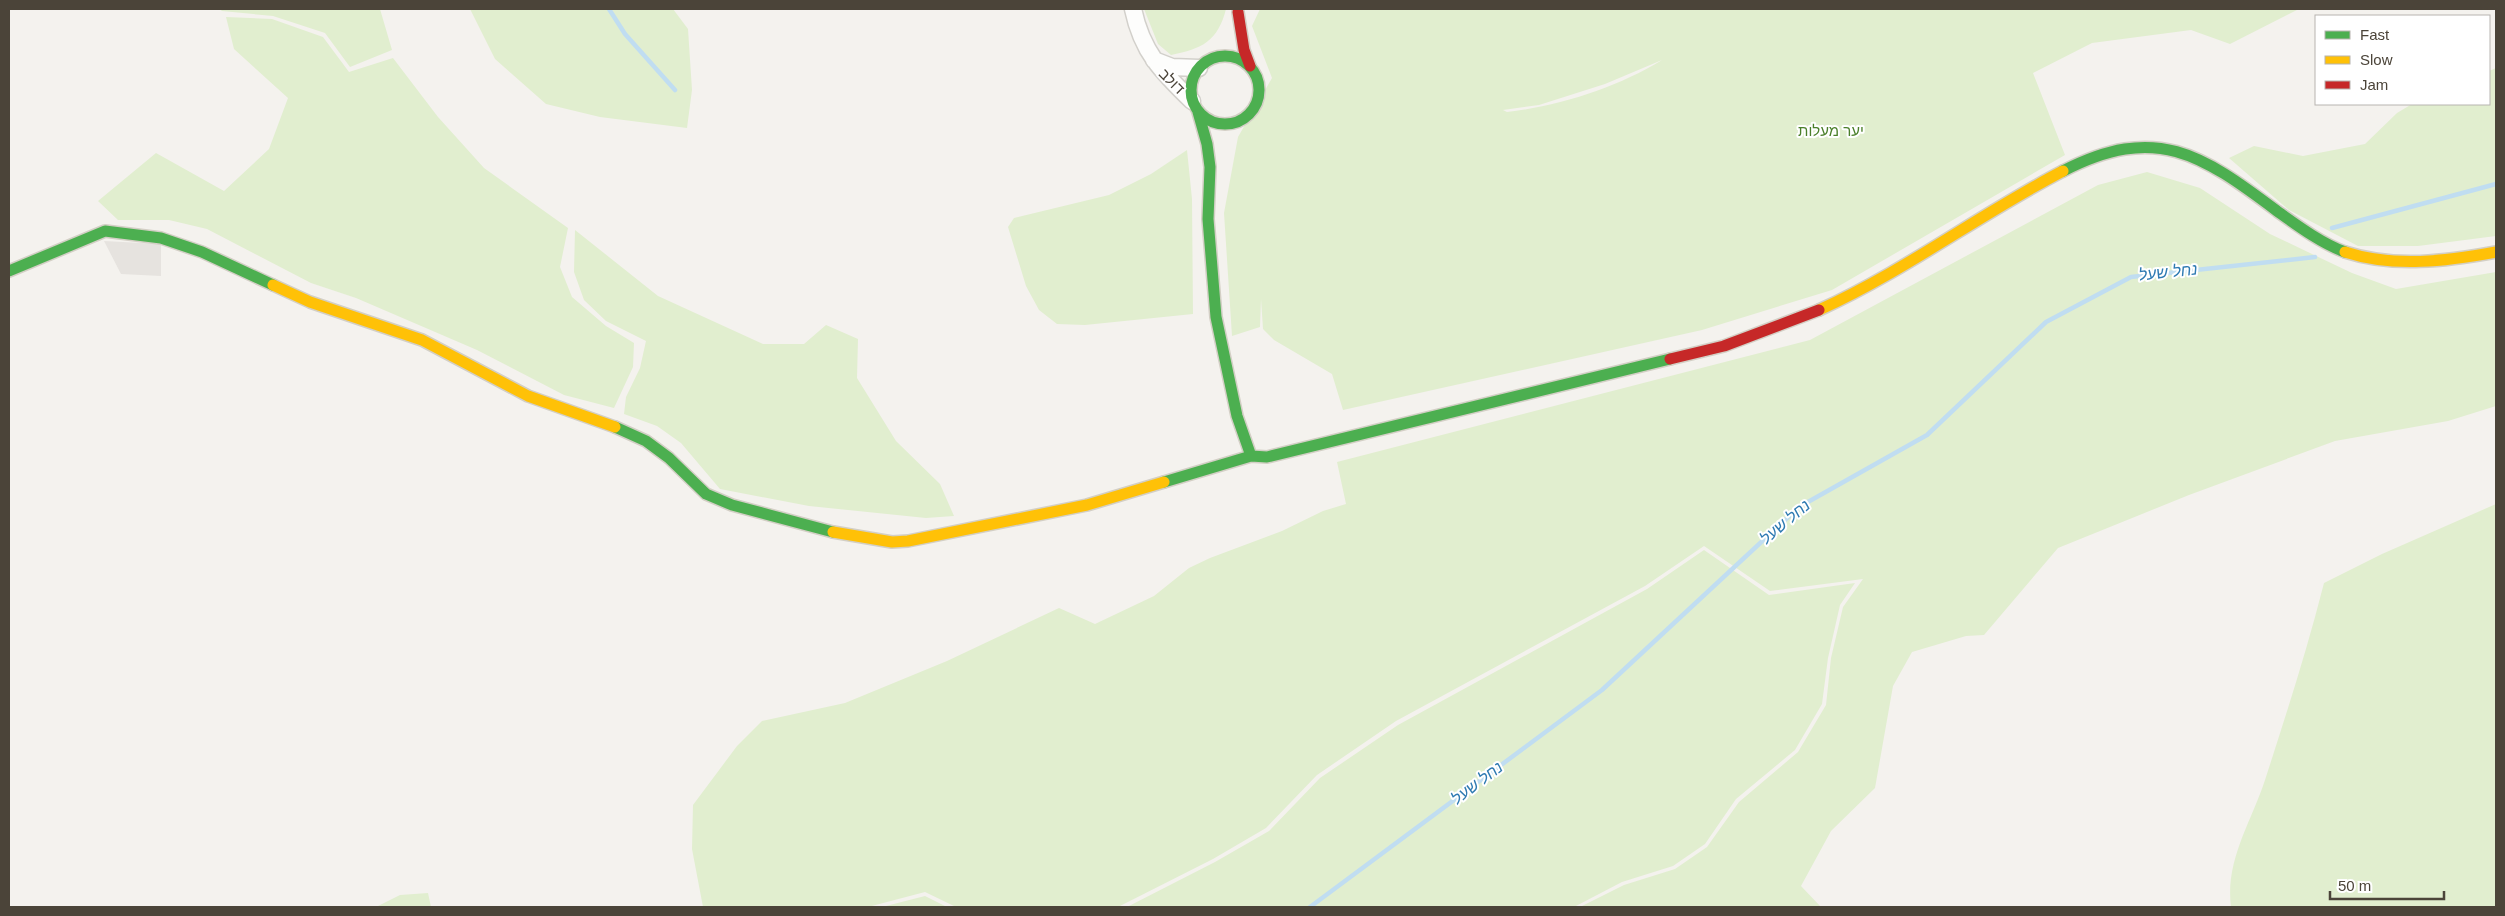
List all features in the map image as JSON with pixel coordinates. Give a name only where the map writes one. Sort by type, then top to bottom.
[{"type":"street","name":"דולב","points":[[1133,9],[1143,42],[1152,59],[1160,70],[1195,106]]},
{"type":"street","points":[[1219,56],[1229,42],[1238,11]]},
{"type":"street","points":[[1228,133],[1251,113],[1257,103],[1260,88],[1257,76],[1250,66],[1244,50],[1238,11]]},
{"type":"street","points":[[1250,66],[1231,56],[1219,56],[1208,61],[1199,68],[1193,78],[1191,93],[1208,144],[1210,167],[1208,219],[1216,317],[1237,416],[1251,456]]},
{"type":"street","name":"דולב","points":[[1152,59],[1172,67],[1199,68]]},
{"type":"street","points":[[1195,106],[1206,119],[1217,124],[1231,124],[1243,120]]},
{"type":"street","points":[[9,272],[105,231],[162,238],[202,252],[310,302],[422,340],[528,396],[609,424],[646,441],[669,458],[706,494],[732,505],[845,535],[892,542],[908,541],[1087,505],[1251,456],[1267,457],[1724,346],[1790,324],[1872,285],[2020,195],[2080,161],[2104,152],[2146,146],[2179,151],[2196,157],[2221,171],[2297,227],[2340,250],[2368,259],[2408,263],[2496,252]]},
{"type":"street","points":[[1210,167],[1218,149]]},
{"type":"green space","points":[[219,9],[380,9],[392,50],[350,67],[325,33],[273,16],[222,11]]},
{"type":"green space","points":[[470,9],[673,9],[688,29],[692,90],[687,128],[600,117],[546,104],[495,59]]},
{"type":"green space","points":[[1144,9],[1226,9],[1218,29],[1207,42],[1192,50],[1171,55],[1158,44]]},
{"type":"green space","name":"יער מעלות","points":[[1260,9],[2299,9],[2230,44],[2191,30],[2092,43],[2033,73],[2065,155],[1832,290],[1702,330],[1343,410],[1332,374],[1274,340],[1263,329],[1261,299],[1260,327],[1232,336],[1224,213],[1238,137],[1272,78],[1252,26]],"holes":[[[1662,60],[1608,87],[1568,100],[1527,109],[1507,112],[1503,110],[1539,105],[1605,84]]]},
{"type":"green space","points":[[226,17],[272,19],[323,37],[349,72],[393,58],[438,117],[484,168],[568,228],[560,267],[572,297],[606,326],[634,343],[633,367],[614,408],[564,395],[477,350],[356,298],[311,283],[207,229],[169,220],[118,220],[98,201],[156,153],[224,191],[269,149],[288,98],[234,49]]},
{"type":"green space","points":[[2496,68],[2496,236],[2418,246],[2358,246],[2289,210],[2229,158],[2254,146],[2303,156],[2365,144],[2397,113],[2410,105],[2490,105],[2490,71]]},
{"type":"green space","points":[[1187,150],[1192,199],[1193,314],[1085,325],[1057,324],[1039,310],[1026,286],[1008,227],[1014,218],[1109,195],[1151,174]]},
{"type":"green space","points":[[2147,172],[2200,188],[2270,234],[2352,273],[2396,289],[2496,272],[2496,406],[2448,421],[2335,441],[2189,495],[2058,548],[1984,635],[1966,636],[1912,652],[1893,686],[1875,788],[1831,831],[1801,886],[1821,907],[1580,907],[1624,885],[1675,869],[1707,847],[1739,802],[1798,752],[1826,705],[1831,658],[1843,607],[1863,579],[1770,591],[1704,546],[1645,586],[1396,721],[1317,775],[1266,828],[1213,859],[1118,907],[956,907],[925,892],[868,907],[703,907],[692,849],[693,805],[737,746],[762,721],[845,703],[947,661],[1059,608],[1095,624],[1154,596],[1189,568],[1210,558],[1282,531],[1323,511],[1346,504],[1337,462],[1810,340],[2098,185]]},
{"type":"green space","points":[[575,230],[658,296],[763,344],[804,344],[826,325],[858,339],[857,378],[896,441],[940,484],[954,516],[926,518],[809,506],[720,489],[681,443],[657,426],[624,414],[626,397],[640,368],[646,341],[606,321],[584,300],[574,272]]},
{"type":"green space","points":[[2496,504],[2496,907],[2231,907],[2230,890],[2235,858],[2273,756],[2324,583],[2382,554]]},
{"type":"green space","points":[[1704,550],[1769,595],[1855,583],[1840,605],[1828,658],[1822,704],[1795,750],[1736,799],[1705,844],[1673,866],[1622,882],[1574,907],[1127,907],[1215,862],[1269,831],[1320,778],[1398,725],[1647,589]]},
{"type":"green space","points":[[428,893],[431,907],[376,907],[400,895]]},
{"type":"green space","points":[[925,896],[947,907],[882,907]]},
{"type":"shaded area","points":[[104,241],[161,244],[161,276],[121,274]]},
{"type":"waterway","points":[[609,9],[625,34],[675,90]]},
{"type":"waterway","name":"נחל שעל","points":[[2332,228],[2496,184]]},
{"type":"waterway","name":"נחל שעל","points":[[1310,907],[1602,690],[1799,507],[1927,435],[2046,322],[2131,277],[2315,257]]},
{"type":"traffic: fast","points":[[1232,56],[1244,62],[1253,71],[1259,83],[1259,90],[1257,103],[1249,114],[1232,124],[1218,124],[1201,114],[1193,103],[1191,83],[1201,66],[1212,58],[1232,56]]},
{"type":"traffic: fast","points":[[1198,112],[1207,144],[1210,167],[1208,219],[1216,317],[1237,416],[1251,456]]},
{"type":"traffic: fast","points":[[2063,171],[2096,157],[2125,149],[2152,148],[2176,152],[2200,161],[2225,174],[2310,234],[2345,252]]},
{"type":"traffic: fast","points":[[9,271],[105,231],[161,238],[202,252],[273,285]]},
{"type":"traffic: fast","points":[[1164,482],[1251,456],[1267,457],[1670,359]]},
{"type":"traffic: fast","points":[[615,427],[646,441],[669,458],[706,494],[732,505],[833,532]]},
{"type":"traffic: slow","points":[[1819,310],[1882,278],[2002,205],[2063,171]]},
{"type":"traffic: slow","points":[[2345,252],[2382,260],[2401,261],[2440,260],[2496,252]]},
{"type":"traffic: slow","points":[[273,285],[310,302],[422,340],[528,396],[615,427]]},
{"type":"traffic: slow","points":[[833,532],[892,542],[908,541],[1087,505],[1164,482]]},
{"type":"traffic: jam","points":[[1238,12],[1244,50],[1250,66]]},
{"type":"traffic: jam","points":[[1670,359],[1724,346],[1819,310]]}]
